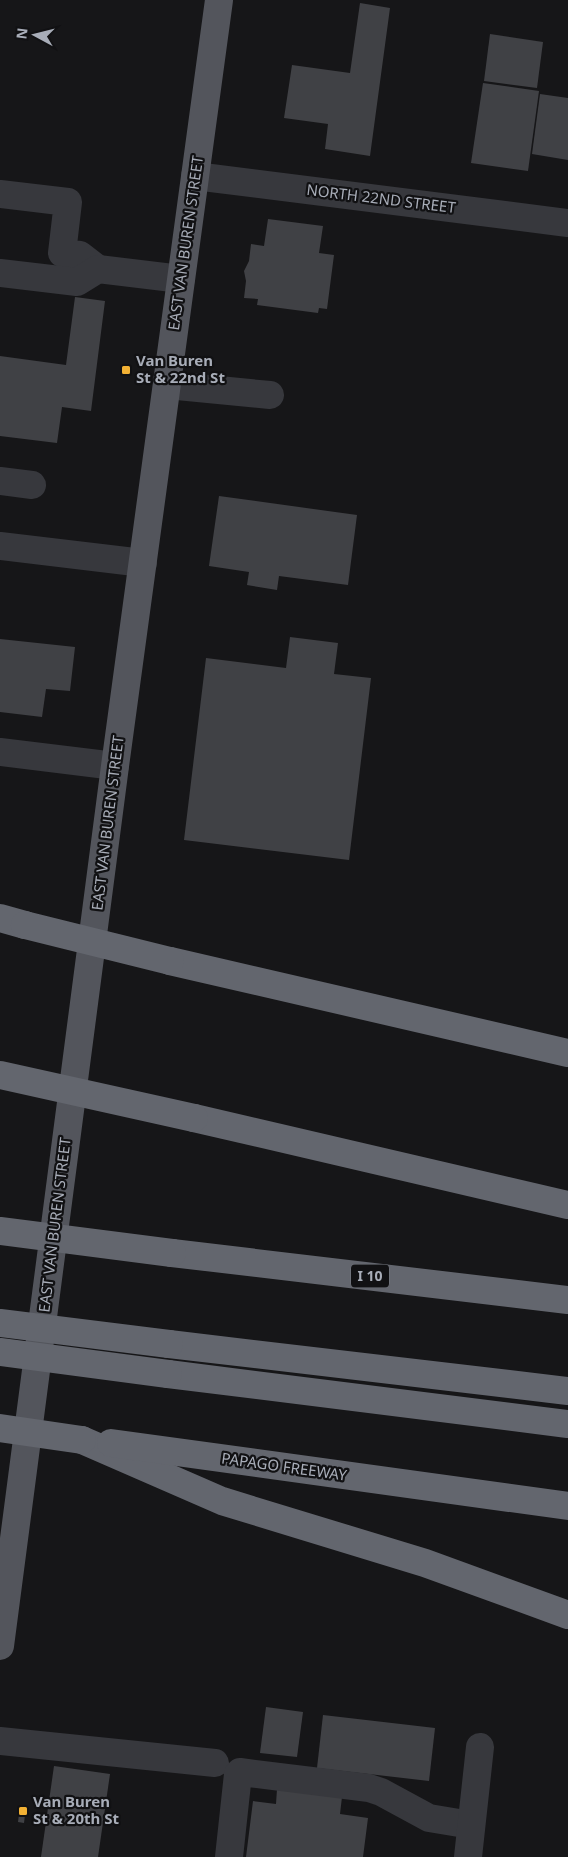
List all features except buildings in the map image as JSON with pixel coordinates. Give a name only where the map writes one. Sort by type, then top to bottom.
[{"type":"highway","points":[[8,922],[568,1053]]},
{"type":"highway","points":[[0,1075],[568,1205]]},
{"type":"highway","name":"I 10","points":[[0,1230],[172,1253],[568,1300]]},
{"type":"highway","points":[[0,1323],[568,1391]]},
{"type":"highway","points":[[0,1352],[568,1424]]},
{"type":"highway","points":[[0,1428],[82,1440],[158,1460],[222,1501],[425,1563],[568,1615]]},
{"type":"highway","name":"PAPAGO FREEWAY","points":[[158,1460],[568,1506]]},
{"type":"main road","name":"EAST VAN BUREN STREET","points":[[0,1646],[142,563],[219,0]]},
{"type":"street","name":"NORTH 22ND STREET","points":[[195,176],[568,223]]},
{"type":"street","points":[[0,194],[68,202],[62,254],[80,255],[98,269],[181,279]]},
{"type":"street","points":[[0,273],[77,282],[98,269]]},
{"type":"street","points":[[166,384],[270,395]]},
{"type":"street","points":[[0,481],[32,485]]},
{"type":"street","points":[[0,546],[142,563]]},
{"type":"street","points":[[0,752],[115,766]]},
{"type":"street","points":[[0,1741],[215,1763]]},
{"type":"street","points":[[468,1857],[480,1747]]},
{"type":"street","points":[[229,1857],[238,1774],[240,1772],[369,1788],[381,1792],[429,1818],[471,1825]]},
{"type":"place","name":"Van Buren St & 22nd St","points":[[126,370]]},
{"type":"place","name":"Van Buren St & 20th St","points":[[23,1811]]}]
